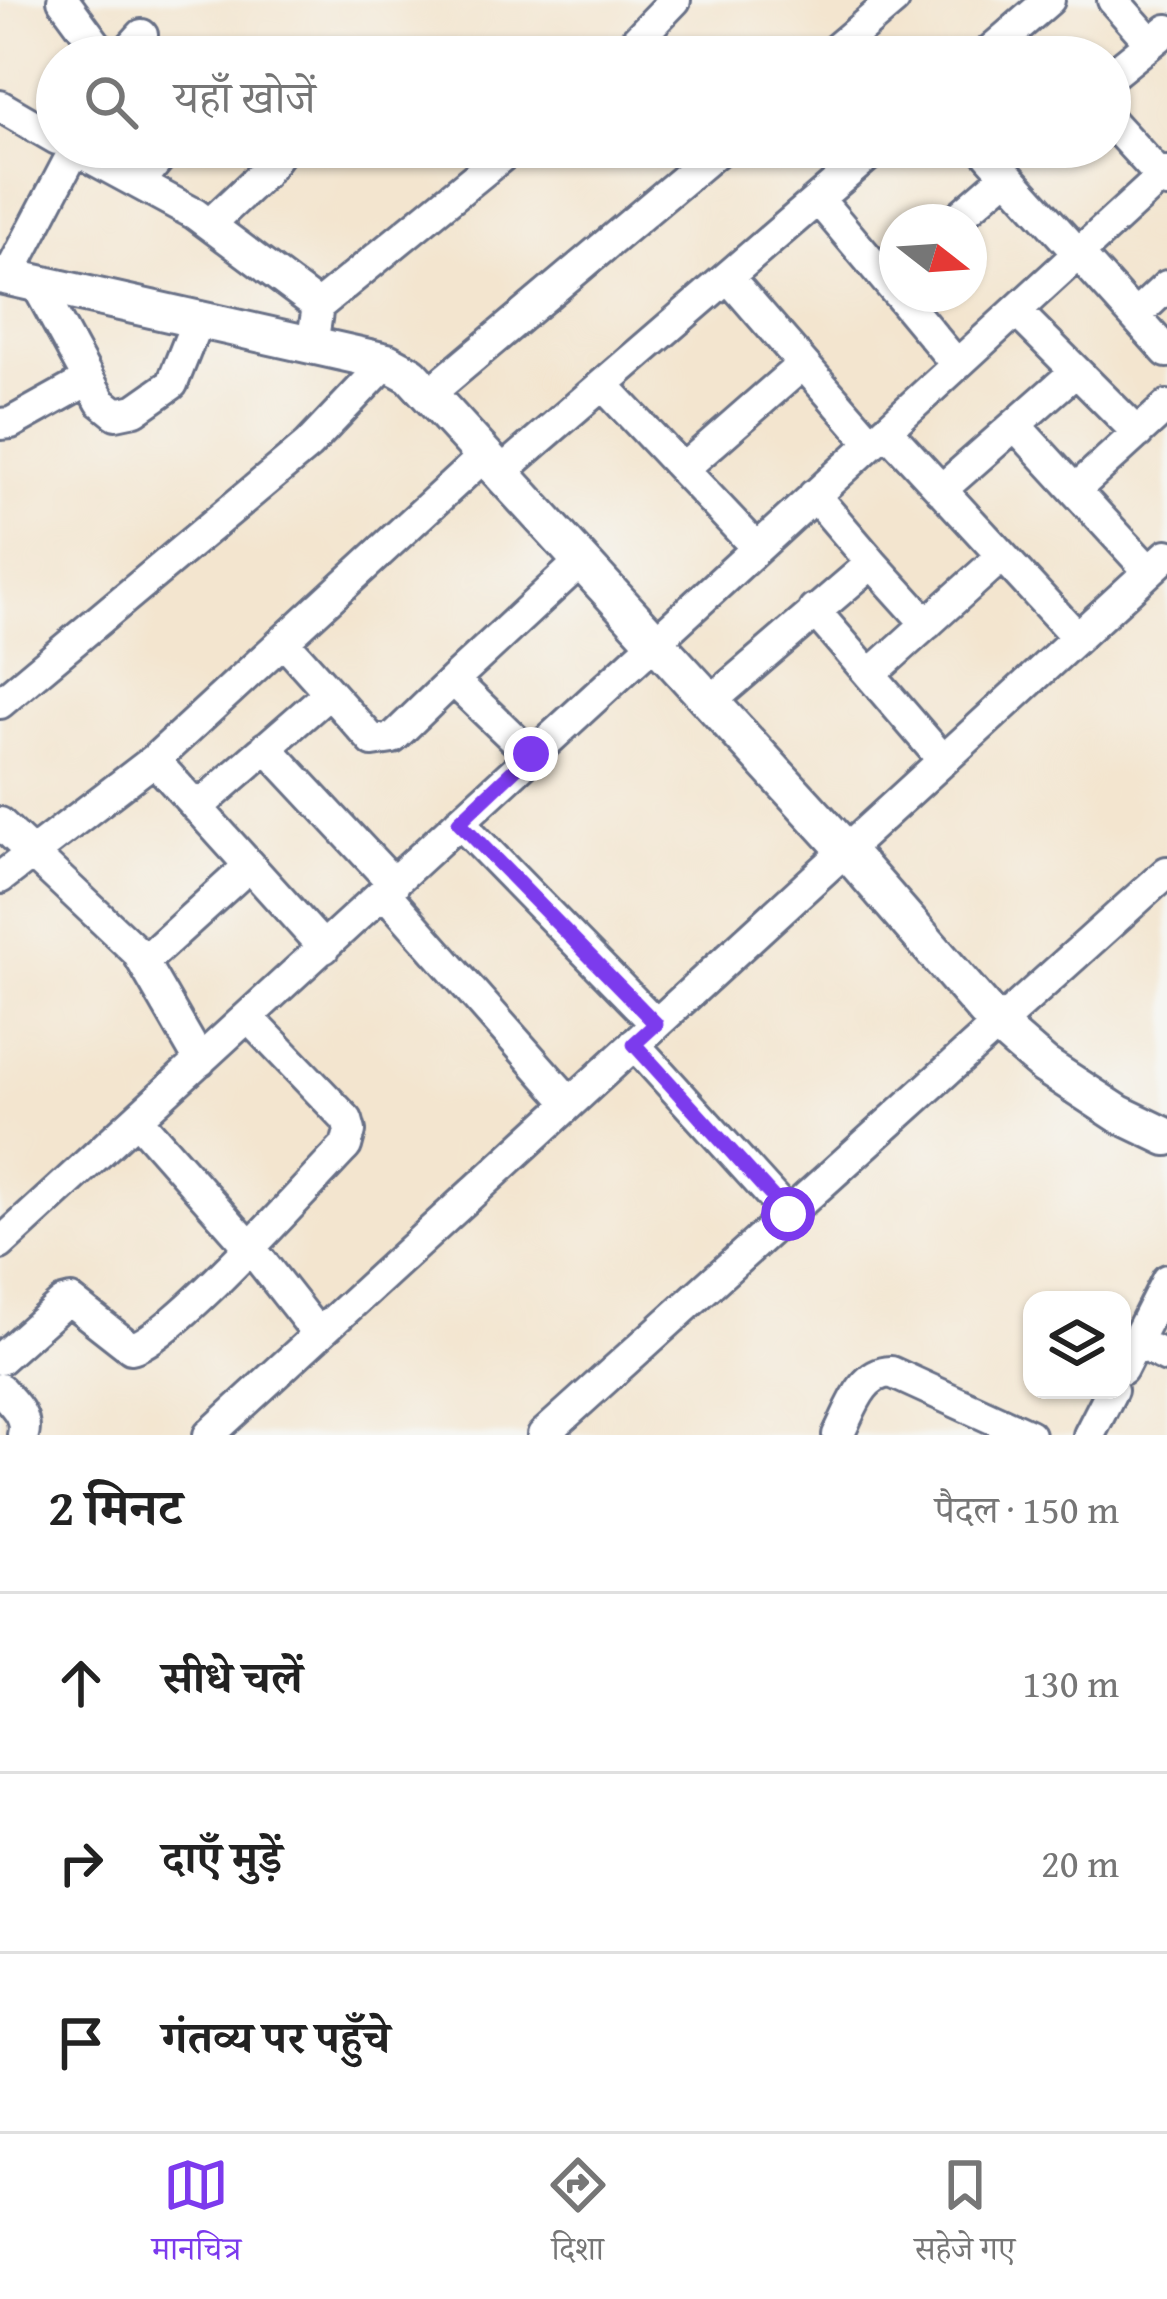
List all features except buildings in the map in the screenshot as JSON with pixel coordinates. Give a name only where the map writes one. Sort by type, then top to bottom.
[{"type":"street","points":[[63,0],[90,36]]},
{"type":"street","points":[[640,36],[675,0]]},
{"type":"street","points":[[852,36],[894,0]]},
{"type":"street","points":[[1007,36],[1049,0]]},
{"type":"street","points":[[1113,0],[1159,37],[1131,59]]},
{"type":"street","points":[[0,106],[36,126]]},
{"type":"street","points":[[0,1244],[654,640],[1166,177],[1131,142]]},
{"type":"street","points":[[15,279],[54,168]]},
{"type":"street","points":[[112,168],[210,224],[318,306]]},
{"type":"street","points":[[139,183],[151,168]]},
{"type":"street","points":[[210,224],[268,168]]},
{"type":"street","points":[[312,345],[318,306],[487,168]]},
{"type":"street","points":[[429,394],[697,168]]},
{"type":"street","points":[[0,878],[154,760],[492,464],[603,385],[854,168]]},
{"type":"street","points":[[1001,168],[1167,352]]},
{"type":"street","points":[[974,204],[1007,175]]},
{"type":"street","points":[[818,199],[879,268]]},
{"type":"street","points":[[728,277],[803,364],[941,490],[1077,638]]},
{"type":"street","points":[[15,279],[387,362],[411,375],[845,849],[998,1025],[1044,1065],[1119,1114],[1167,1137]]},
{"type":"street","points":[[15,279],[106,409],[125,415],[172,384],[198,320]]},
{"type":"street","points":[[1135,316],[1167,286]]},
{"type":"street","points":[[1016,311],[1138,433]]},
{"type":"street","points":[[915,312],[957,365]]},
{"type":"street","points":[[0,703],[308,445],[387,362]]},
{"type":"street","points":[[682,469],[803,364]]},
{"type":"street","points":[[941,490],[1076,370]]},
{"type":"street","points":[[0,424],[11,423],[88,380]]},
{"type":"street","points":[[603,385],[756,548]]},
{"type":"street","points":[[1075,490],[1167,406]]},
{"type":"street","points":[[209,1435],[1158,563],[1075,490],[1015,425]]},
{"type":"street","points":[[814,495],[927,624]]},
{"type":"street","points":[[870,675],[1002,556]]},
{"type":"street","points":[[284,642],[373,741],[382,743],[393,738],[581,561]]},
{"type":"street","points":[[710,701],[872,563]]},
{"type":"street","points":[[814,610],[943,760]]},
{"type":"street","points":[[453,680],[531,754]]},
{"type":"street","points":[[197,808],[329,692]]},
{"type":"street","points":[[266,747],[570,1102]]},
{"type":"street","points":[[154,760],[324,948]]},
{"type":"street","points":[[459,822],[645,1034],[788,1214]]},
{"type":"street","points":[[0,823],[137,952],[200,1061]]},
{"type":"street","points":[[137,952],[150,956],[158,951],[249,866]]},
{"type":"street","points":[[543,1435],[1167,872]]},
{"type":"street","points":[[0,1359],[71,1301],[136,1348],[181,1316],[346,1146],[350,1131],[346,1120],[248,1017]]},
{"type":"street","points":[[136,1119],[249,1246],[318,1334]]},
{"type":"street","points":[[1131,1352],[1167,1280]]},
{"type":"street","points":[[1131,1356],[1167,1358]]},
{"type":"street","points":[[838,1435],[867,1379],[891,1372],[1029,1435]]},
{"type":"street","points":[[0,1389],[21,1413],[23,1435]]},
{"type":"street","points":[[1089,1435],[1107,1399]]},
{"type":"route","points":[[531,754],[459,822],[656,1024],[634,1044],[788,1214]]}]
